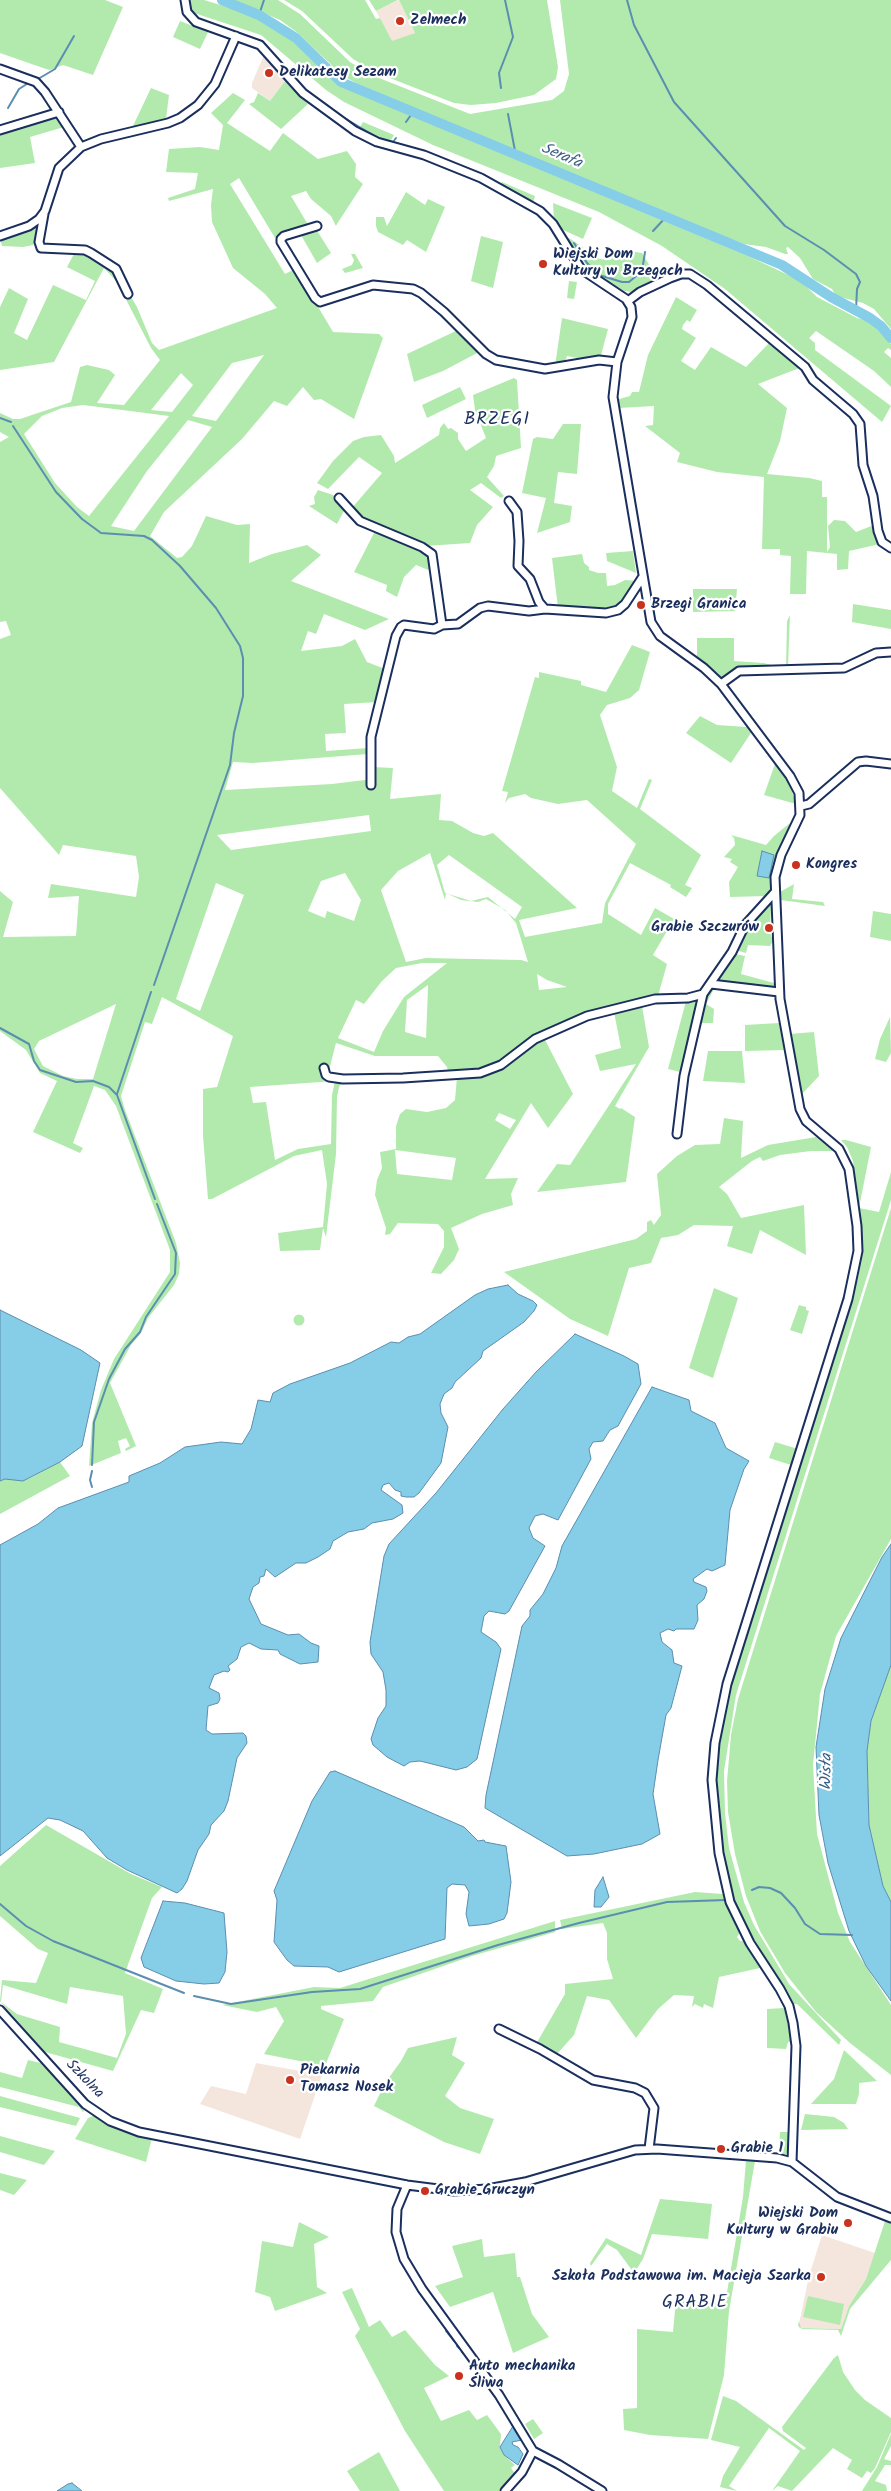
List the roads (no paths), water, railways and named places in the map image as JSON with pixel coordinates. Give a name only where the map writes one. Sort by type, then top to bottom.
[{"type":"street","points":[[185,2],[187,12],[196,22],[264,48],[302,93],[362,135],[481,178],[540,211],[554,224],[581,269],[628,301],[632,313],[631,321],[617,362],[613,385],[614,403],[642,578],[651,622],[655,630],[669,644],[704,668],[721,684],[790,776],[799,793],[801,806],[797,822],[778,863],[775,892],[779,992],[798,1102],[806,1121],[834,1144],[845,1159],[852,1182],[858,1234],[853,1284],[722,1706],[714,1755],[713,1794],[716,1827],[730,1902],[750,1943],[789,2006],[793,2023],[796,2046],[792,2162],[834,2195],[891,2218]]},
{"type":"street","points":[[128,294],[116,269],[91,253],[85,250],[41,248],[38,242],[45,211],[59,168],[80,147],[101,139],[149,129],[180,118],[198,105],[215,84],[236,36]]},
{"type":"street","points":[[0,69],[36,82],[59,112],[80,147]]},
{"type":"street","points":[[0,130],[59,112]]},
{"type":"street","points":[[0,236],[29,226],[39,219],[45,211]]},
{"type":"street","points":[[317,226],[284,236],[281,242],[315,298],[320,302],[373,285],[413,289],[421,293],[444,312],[486,354],[496,360],[545,369],[598,360],[617,362]]},
{"type":"street","points":[[628,301],[640,292],[670,278],[681,274],[690,274],[707,285],[805,367],[813,380],[853,414],[860,424],[863,460],[873,496],[878,531],[882,542],[891,548]]},
{"type":"street","points":[[339,498],[360,521],[422,547],[432,554],[442,625]]},
{"type":"street","points":[[509,501],[517,512],[518,566],[530,579],[539,602],[545,609]]},
{"type":"street","points":[[371,786],[371,737],[396,636],[404,625],[434,629],[442,625],[458,624],[484,607],[529,611],[545,609],[598,613],[613,612],[625,604],[642,578]]},
{"type":"street","points":[[721,684],[739,671],[844,668],[876,653],[891,652]]},
{"type":"street","points":[[801,806],[809,804],[858,762],[891,764]]},
{"type":"street","points":[[676,1134],[679,1127],[684,1076],[703,994],[732,952],[745,925],[775,892]]},
{"type":"street","points":[[711,984],[779,992]]},
{"type":"street","points":[[324,1068],[326,1075],[343,1079],[403,1078],[480,1073],[497,1068],[535,1039],[587,1016],[655,999],[688,998],[703,994]]},
{"type":"street","name":"Szkolna","points":[[0,2010],[93,2110],[124,2127],[169,2138],[407,2185],[454,2191],[509,2186],[628,2152],[650,2149],[758,2156],[792,2162]]},
{"type":"street","points":[[499,2029],[546,2052],[593,2080],[635,2088],[645,2093],[654,2108],[650,2149]]},
{"type":"street","points":[[407,2185],[396,2214],[396,2232],[404,2258],[448,2327],[499,2395],[533,2451],[602,2491]]},
{"type":"street","points":[[504,2491],[522,2472],[533,2451]]},
{"type":"water","points":[[762,851],[774,855],[769,878],[757,876]]},
{"type":"water","points":[[508,1285],[518,1294],[537,1305],[524,1322],[483,1351],[481,1358],[444,1394],[440,1404],[441,1413],[448,1427],[441,1463],[419,1493],[414,1497],[401,1496],[401,1492],[395,1490],[389,1483],[383,1485],[381,1490],[402,1505],[403,1513],[393,1519],[372,1523],[364,1529],[348,1532],[333,1541],[330,1549],[318,1557],[306,1563],[296,1563],[275,1577],[266,1569],[264,1576],[260,1577],[259,1583],[253,1587],[249,1599],[261,1624],[288,1635],[299,1634],[311,1643],[319,1646],[318,1662],[300,1664],[280,1654],[278,1650],[261,1649],[249,1643],[241,1647],[237,1659],[228,1666],[230,1670],[228,1672],[224,1671],[214,1675],[209,1688],[219,1693],[220,1699],[218,1703],[208,1706],[206,1730],[212,1734],[243,1733],[246,1736],[247,1743],[237,1758],[228,1801],[224,1811],[211,1825],[209,1834],[198,1850],[187,1881],[182,1889],[177,1893],[127,1870],[107,1858],[83,1831],[60,1820],[48,1818],[0,1856],[0,1545],[38,1524],[58,1508],[129,1482],[129,1476],[160,1463],[185,1447],[221,1442],[242,1444],[251,1429],[258,1400],[270,1402],[273,1393],[290,1384],[350,1363],[391,1342],[399,1343],[408,1337],[420,1334],[475,1295],[488,1289]]},
{"type":"water","points":[[0,1310],[81,1350],[100,1363],[82,1446],[60,1462],[23,1481],[5,1479],[0,1481]]},
{"type":"water","points":[[575,1334],[638,1364],[641,1384],[618,1426],[610,1430],[603,1441],[593,1442],[589,1449],[591,1459],[558,1520],[543,1514],[535,1516],[529,1528],[533,1538],[545,1546],[509,1611],[505,1614],[489,1611],[484,1616],[481,1632],[496,1642],[501,1649],[477,1759],[467,1767],[456,1770],[420,1761],[410,1762],[404,1766],[387,1757],[373,1745],[371,1739],[378,1718],[386,1706],[383,1672],[371,1654],[370,1642],[384,1556],[389,1544],[436,1493],[503,1409],[536,1372]]},
{"type":"water","points":[[652,1387],[689,1400],[691,1411],[715,1423],[726,1448],[749,1461],[744,1469],[730,1510],[725,1565],[712,1571],[707,1569],[693,1579],[694,1582],[706,1587],[707,1591],[704,1599],[697,1605],[698,1620],[694,1629],[676,1629],[674,1631],[668,1629],[660,1633],[662,1642],[672,1650],[674,1663],[682,1666],[671,1708],[666,1715],[653,1794],[660,1834],[642,1844],[594,1854],[567,1856],[485,1808],[486,1795],[522,1626],[530,1616],[530,1610],[543,1594],[556,1568],[562,1546]]},
{"type":"water","name":"Wisła","points":[[891,1544],[891,1665],[871,1721],[867,1751],[869,1825],[883,1886],[891,1902],[891,2001],[866,1966],[849,1931],[828,1863],[819,1815],[816,1747],[825,1689],[841,1638],[882,1557]]},
{"type":"water","points":[[335,1771],[464,1827],[478,1841],[484,1840],[485,1842],[506,1846],[511,1882],[507,1913],[504,1919],[489,1924],[469,1926],[466,1914],[469,1892],[465,1885],[452,1884],[447,1888],[445,1939],[339,1972],[328,1967],[294,1966],[287,1960],[274,1942],[277,1900],[274,1891],[312,1801],[330,1772]]},
{"type":"water","points":[[603,1877],[609,1897],[601,1907],[594,1907],[595,1890]]},
{"type":"water","points":[[163,1901],[185,1903],[224,1913],[227,1952],[225,1972],[219,1983],[204,1984],[176,1981],[144,1967],[141,1958]]},
{"type":"water","points":[[513,2426],[522,2440],[512,2442],[523,2454],[518,2465],[504,2455],[500,2447]]},
{"type":"water","points":[[72,2483],[82,2491],[57,2491],[68,2484]]},
{"type":"waterway","name":"Serafa","points":[[222,0],[259,15],[296,38],[341,82],[782,265],[831,297],[870,318],[881,326],[891,338]]},
{"type":"waterway","points":[[259,15],[264,0]]},
{"type":"waterway","points":[[501,88],[499,73],[513,37],[505,0]]},
{"type":"waterway","points":[[627,0],[634,25],[674,102],[785,226],[824,250],[856,274],[860,282],[857,289],[856,310]]},
{"type":"waterway","points":[[38,79],[55,69],[74,36]]},
{"type":"waterway","points":[[8,108],[19,89],[30,82]]},
{"type":"waterway","points":[[331,110],[378,138],[393,142],[396,138]]},
{"type":"waterway","points":[[406,122],[413,112]]},
{"type":"waterway","points":[[508,114],[516,156]]},
{"type":"waterway","points":[[653,231],[665,218]]},
{"type":"waterway","points":[[574,243],[587,263],[599,275],[622,282],[629,282],[642,271],[645,252]]},
{"type":"waterway","points":[[0,418],[11,422]]},
{"type":"waterway","points":[[13,426],[56,492],[82,519],[101,533],[144,536],[152,540],[180,566],[216,608],[240,646],[243,658],[243,696],[234,733],[230,765],[154,985]]},
{"type":"waterway","points":[[117,1094],[151,992]]},
{"type":"waterway","points":[[0,1028],[29,1044],[34,1061],[40,1070],[76,1082],[93,1081],[109,1087],[117,1095],[155,1199]]},
{"type":"waterway","points":[[92,1465],[94,1422],[109,1379],[125,1349],[140,1332],[146,1317],[175,1274],[176,1253],[157,1204]]},
{"type":"waterway","points":[[92,1471],[90,1480],[92,1487]]},
{"type":"waterway","points":[[752,1890],[759,1887],[770,1888],[781,1893],[795,1908],[805,1924],[820,1934],[852,1935]]},
{"type":"waterway","points":[[194,1996],[231,2004],[312,1992],[360,1989],[498,1945],[579,1923],[667,1902],[726,1900]]},
{"type":"waterway","points":[[0,1904],[26,1926],[53,1941],[184,1993]]},
{"type":"waterway","points":[[425,2299],[429,2305]]},
{"type":"waterway","points":[[433,2310],[443,2325]]},
{"type":"waterway","points":[[446,2331],[454,2341]]},
{"type":"waterway","points":[[472,2366],[476,2370]]},
{"type":"waterway","points":[[480,2375],[486,2384]]},
{"type":"waterway","points":[[490,2389],[495,2396]]},
{"type":"waterway","points":[[498,2401],[502,2407]]},
{"type":"waterway","points":[[510,2420],[513,2426]]},
{"type":"place","name":"Zelmech","points":[[400,21]]},
{"type":"place","name":"Delikatesy Sezam","points":[[269,73]]},
{"type":"place","name":"Wiejski Dom Kultury w Brzegach","points":[[543,264]]},
{"type":"place","name":"Brzegi Granica","points":[[641,605]]},
{"type":"place","name":"Kongres","points":[[796,865]]},
{"type":"place","name":"Grabie Szczurów","points":[[769,928]]},
{"type":"place","name":"Piekarnia Tomasz Nosek","points":[[290,2080]]},
{"type":"place","name":"Grabie 1","points":[[721,2149]]},
{"type":"place","name":"Grabie Gruczyn","points":[[425,2191]]},
{"type":"place","name":"Wiejski Dom Kultury w Grabiu","points":[[848,2223]]},
{"type":"place","name":"Szkoła Podstawowa im. Macieja Szarka","points":[[821,2277]]},
{"type":"place","name":"Auto mechanika Śliwa","points":[[459,2376]]},
{"type":"district","name":"BRZEGI","points":[[497,421]]},
{"type":"district","name":"GRABIE","points":[[695,2304]]}]
